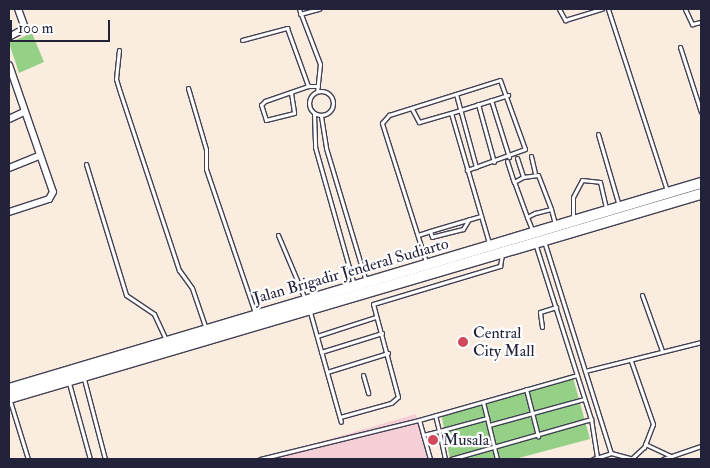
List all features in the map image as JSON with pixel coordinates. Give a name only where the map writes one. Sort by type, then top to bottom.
[{"type":"main road","name":"Jalan Brigadir Jenderal Sudiarto","points":[[9,397],[309,311],[501,252],[539,237],[556,227],[701,183]]},
{"type":"main road","name":"Jalan Brigadir Jenderal Sudiarto","points":[[9,389],[256,314],[490,246],[539,237],[701,194]]},
{"type":"street","points":[[9,37],[23,31],[25,26],[18,9]]},
{"type":"street","points":[[9,65],[11,79],[38,156],[53,192],[49,199],[9,212]]},
{"type":"street","points":[[9,119],[24,112]]},
{"type":"street","points":[[9,168],[38,156]]},
{"type":"lane","points":[[299,9],[320,64],[317,92],[308,102],[314,114],[315,147],[355,286]]},
{"type":"lane","points":[[300,14],[319,9]]},
{"type":"lane","points":[[558,9],[565,20],[602,9]]},
{"type":"lane","points":[[608,9],[668,194]]},
{"type":"lane","points":[[685,9],[692,24],[701,22]]},
{"type":"lane","points":[[242,40],[287,28],[308,86]]},
{"type":"lane","points":[[680,47],[701,112]]},
{"type":"lane","points":[[118,50],[116,79],[120,92],[179,270],[192,288],[206,329]]},
{"type":"lane","points":[[427,265],[382,128],[390,116],[500,80],[508,95],[525,150],[508,159],[466,170]]},
{"type":"lane","points":[[290,93],[294,114],[266,120],[261,104],[308,86],[318,86]]},
{"type":"lane","points":[[188,88],[206,149],[206,169],[256,314]]},
{"type":"lane","points":[[314,114],[321,116],[330,112],[333,103],[329,94],[317,92]]},
{"type":"lane","points":[[456,94],[476,167]]},
{"type":"lane","points":[[412,109],[419,122],[508,95]]},
{"type":"lane","points":[[491,100],[514,182],[528,217],[539,237],[611,452]]},
{"type":"lane","points":[[478,104],[494,162]]},
{"type":"lane","points":[[451,113],[466,170],[490,246]]},
{"type":"lane","points":[[321,116],[326,148],[366,283]]},
{"type":"lane","points":[[598,134],[620,207]]},
{"type":"lane","points":[[531,156],[535,174],[551,209],[556,227]]},
{"type":"lane","points":[[517,158],[523,177]]},
{"type":"lane","points":[[86,164],[126,295],[154,314],[166,341]]},
{"type":"lane","points":[[514,182],[535,174]]},
{"type":"lane","points":[[574,222],[573,197],[582,180],[600,182],[606,212]]},
{"type":"lane","points":[[528,217],[551,209]]},
{"type":"lane","points":[[418,235],[481,216]]},
{"type":"lane","points":[[430,231],[434,238],[468,226],[469,219]]},
{"type":"lane","points":[[278,235],[306,300],[341,422]]},
{"type":"lane","points":[[539,237],[556,307],[591,419],[598,456]]},
{"type":"lane","points":[[340,417],[398,400],[388,353],[373,304],[500,266],[501,252]]},
{"type":"lane","points":[[642,295],[662,351]]},
{"type":"lane","points":[[542,327],[540,312],[556,307]]},
{"type":"lane","points":[[316,336],[376,317]]},
{"type":"lane","points":[[321,352],[382,332]]},
{"type":"lane","points":[[585,371],[701,342]]},
{"type":"lane","points":[[327,372],[388,353]]},
{"type":"lane","points":[[593,459],[611,452],[633,459],[646,444],[652,418],[631,361]]},
{"type":"lane","points":[[363,375],[368,393]]},
{"type":"lane","points":[[260,459],[420,420],[577,375]]},
{"type":"lane","points":[[83,376],[105,459]]},
{"type":"lane","points":[[68,380],[90,459]]},
{"type":"lane","points":[[526,389],[538,436]]},
{"type":"lane","points":[[9,397],[28,459]]},
{"type":"lane","points":[[489,425],[584,398]]},
{"type":"lane","points":[[483,402],[496,448],[497,459]]},
{"type":"lane","points":[[435,415],[445,459]]},
{"type":"lane","points":[[424,435],[487,418]]},
{"type":"lane","points":[[451,459],[538,436],[591,419]]},
{"type":"lane","points":[[420,420],[430,459]]},
{"type":"lane","points":[[646,444],[671,456]]},
{"type":"lane","points":[[663,459],[701,446]]},
{"type":"shaded area","points":[[416,414],[429,459],[261,459]]},
{"type":"green space","points":[[32,33],[44,62],[19,73],[9,43]]},
{"type":"green space","points":[[572,374],[590,439],[515,459],[450,459],[441,413]]},
{"type":"place","name":"Central City Mall","points":[[463,342]]},
{"type":"place","name":"Musala","points":[[433,440]]}]
